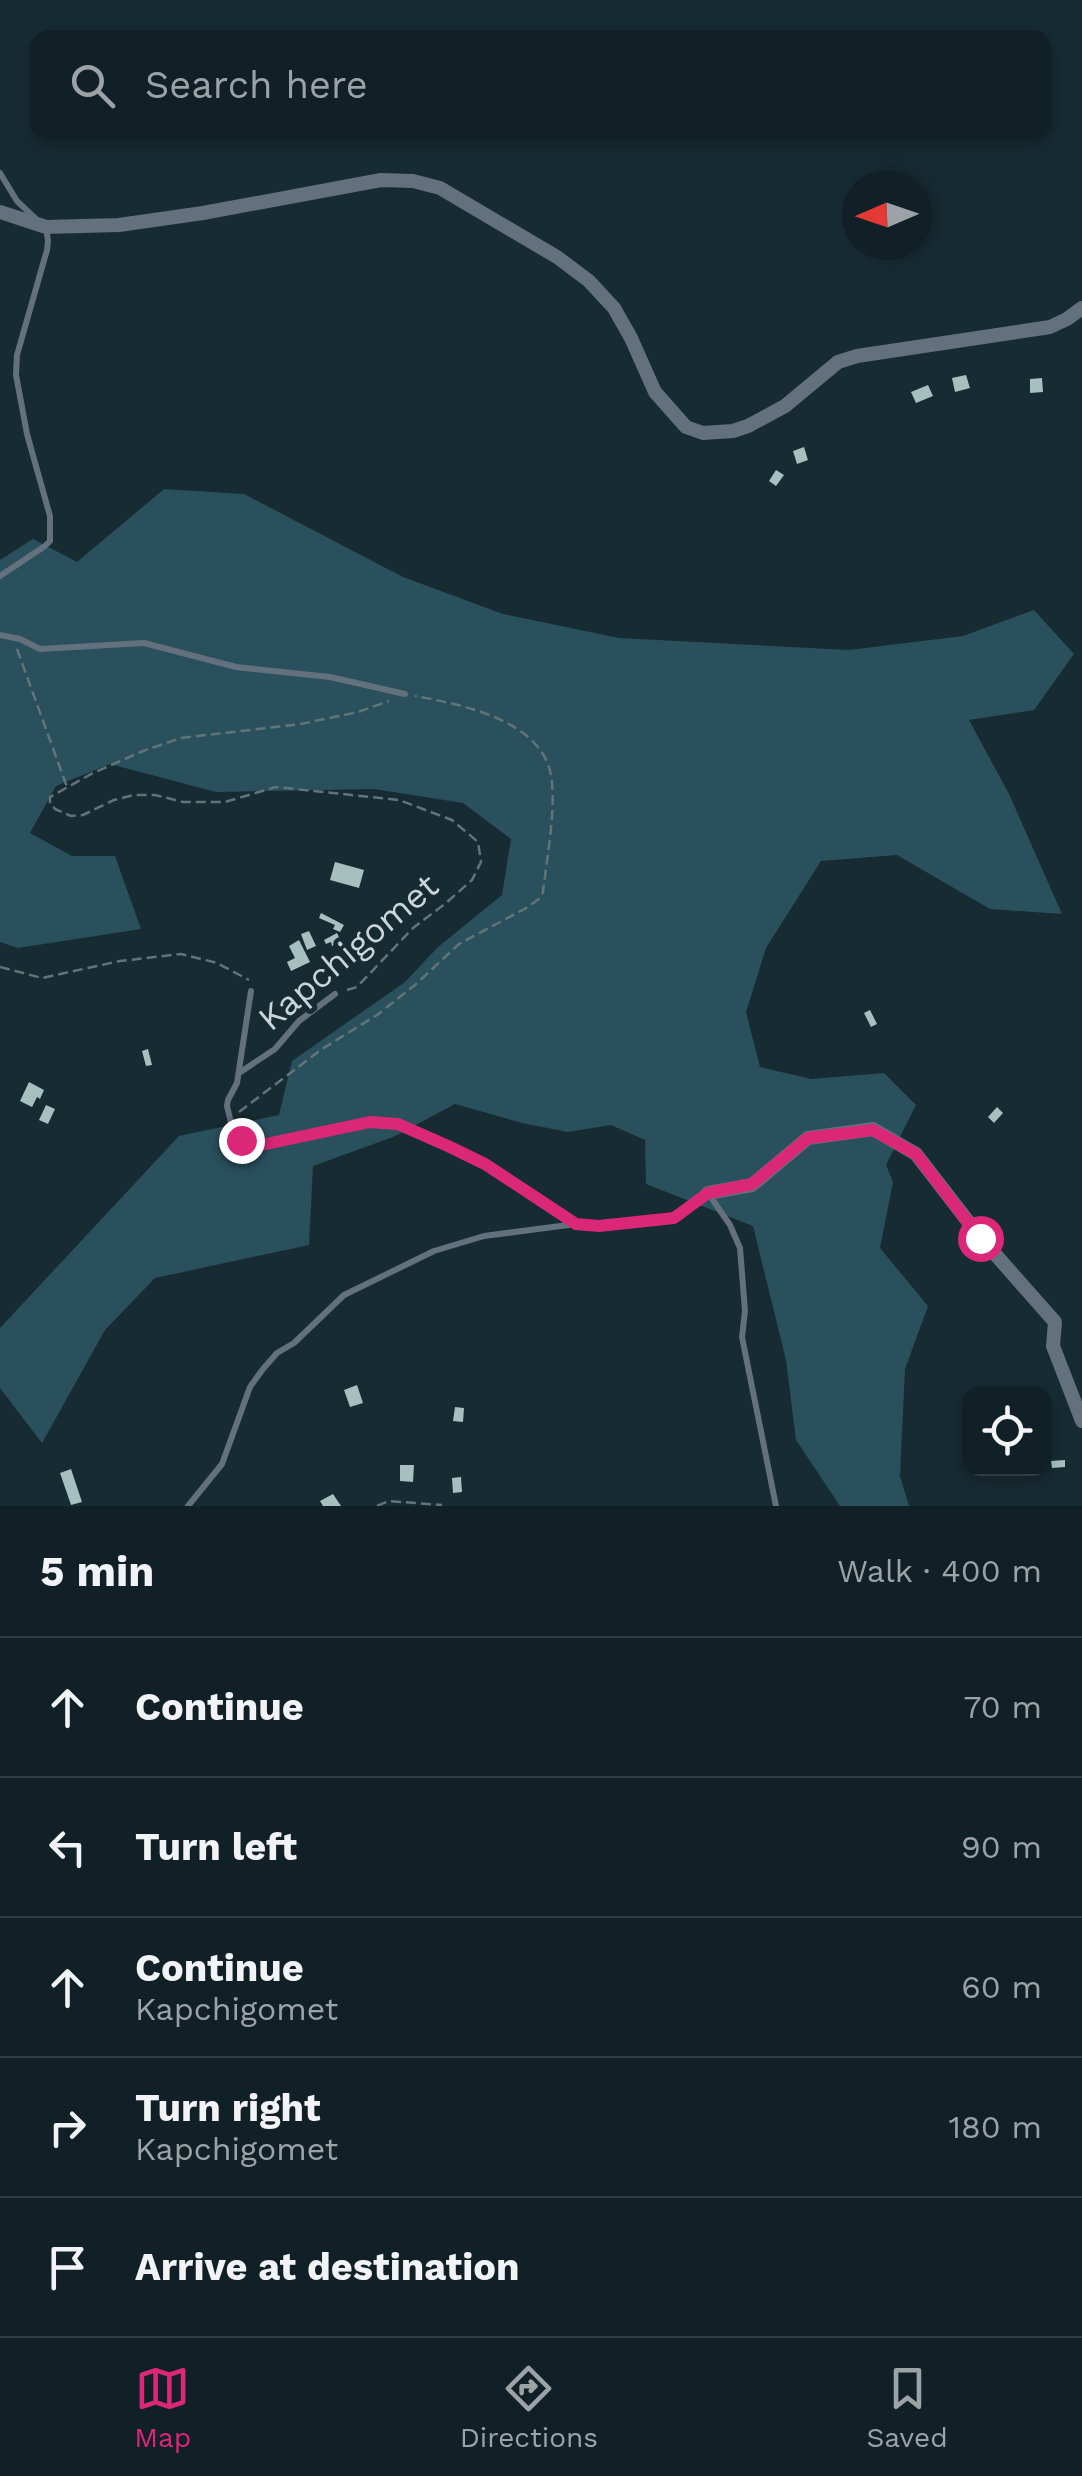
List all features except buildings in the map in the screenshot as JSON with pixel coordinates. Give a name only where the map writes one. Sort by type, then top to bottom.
[{"type":"street","points":[[0,212],[46,227],[119,225],[381,180],[413,180],[440,188],[557,257],[589,281],[614,308],[655,392],[686,428],[703,433],[748,426],[786,406],[838,362],[1050,328],[1082,308]]},
{"type":"street","points":[[708,1193],[752,1184],[808,1138],[873,1130],[916,1154],[980,1238],[1055,1322],[1052,1346],[1082,1421]]},
{"type":"lane","points":[[0,173],[17,202],[46,227],[48,241],[17,355],[16,375],[51,533],[45,546],[0,576]]},
{"type":"lane","points":[[0,635],[20,638],[40,649],[144,644],[236,667],[330,677],[405,694]]},
{"type":"lane","points":[[238,1074],[251,991]]},
{"type":"lane","name":"Kapchigomet","points":[[230,1118],[228,1100],[238,1074],[275,1049],[299,1021],[335,994]]},
{"type":"lane","points":[[230,1118],[241,1140],[261,1145],[370,1122],[398,1124],[485,1164],[576,1224]]},
{"type":"lane","points":[[188,1506],[222,1464],[250,1387],[263,1369],[344,1295],[434,1250],[484,1236],[576,1224],[599,1226],[674,1218],[708,1193],[740,1248],[745,1312],[742,1337],[776,1506]]},
{"type":"path","points":[[12,637],[68,789],[143,750],[181,738],[302,724],[358,712],[405,694],[502,718],[534,742],[547,762],[552,782],[540,898],[459,944],[390,1005],[322,1049],[230,1118]]},
{"type":"path","name":"Kapchigomet","points":[[68,789],[50,797],[50,803],[71,816],[134,795],[183,802],[225,802],[276,786],[399,800],[452,820],[470,834],[478,842],[481,862],[472,880],[412,928],[357,986],[335,994]]},
{"type":"path","points":[[0,966],[42,978],[120,960],[180,954],[217,963],[248,978],[251,991]]},
{"type":"path","points":[[376,1506],[389,1502],[442,1505]]},
{"type":"shaded area","points":[[164,489],[244,494],[403,577],[503,614],[619,638],[849,650],[963,636],[1034,610],[1074,654],[1034,710],[969,720],[1009,794],[1062,914],[990,909],[897,855],[821,861],[766,948],[746,1012],[760,1067],[811,1079],[884,1073],[916,1105],[886,1165],[893,1182],[880,1248],[928,1306],[905,1369],[900,1476],[909,1506],[840,1506],[796,1440],[786,1360],[753,1226],[646,1184],[645,1140],[611,1125],[568,1132],[455,1104],[393,1137],[313,1166],[309,1245],[155,1278],[105,1330],[42,1443],[0,1388],[0,1328],[179,1136],[279,1115],[292,1061],[405,982],[438,947],[502,895],[511,839],[463,803],[374,789],[216,792],[110,764],[56,786],[30,833],[72,856],[115,856],[141,929],[18,948],[0,942],[0,560],[33,539],[77,562]]},
{"type":"route","points":[[241,1140],[261,1145],[370,1122],[398,1124],[485,1164],[576,1224],[599,1226],[674,1218],[708,1193],[752,1184],[808,1138],[873,1130],[916,1154],[980,1238]]}]
